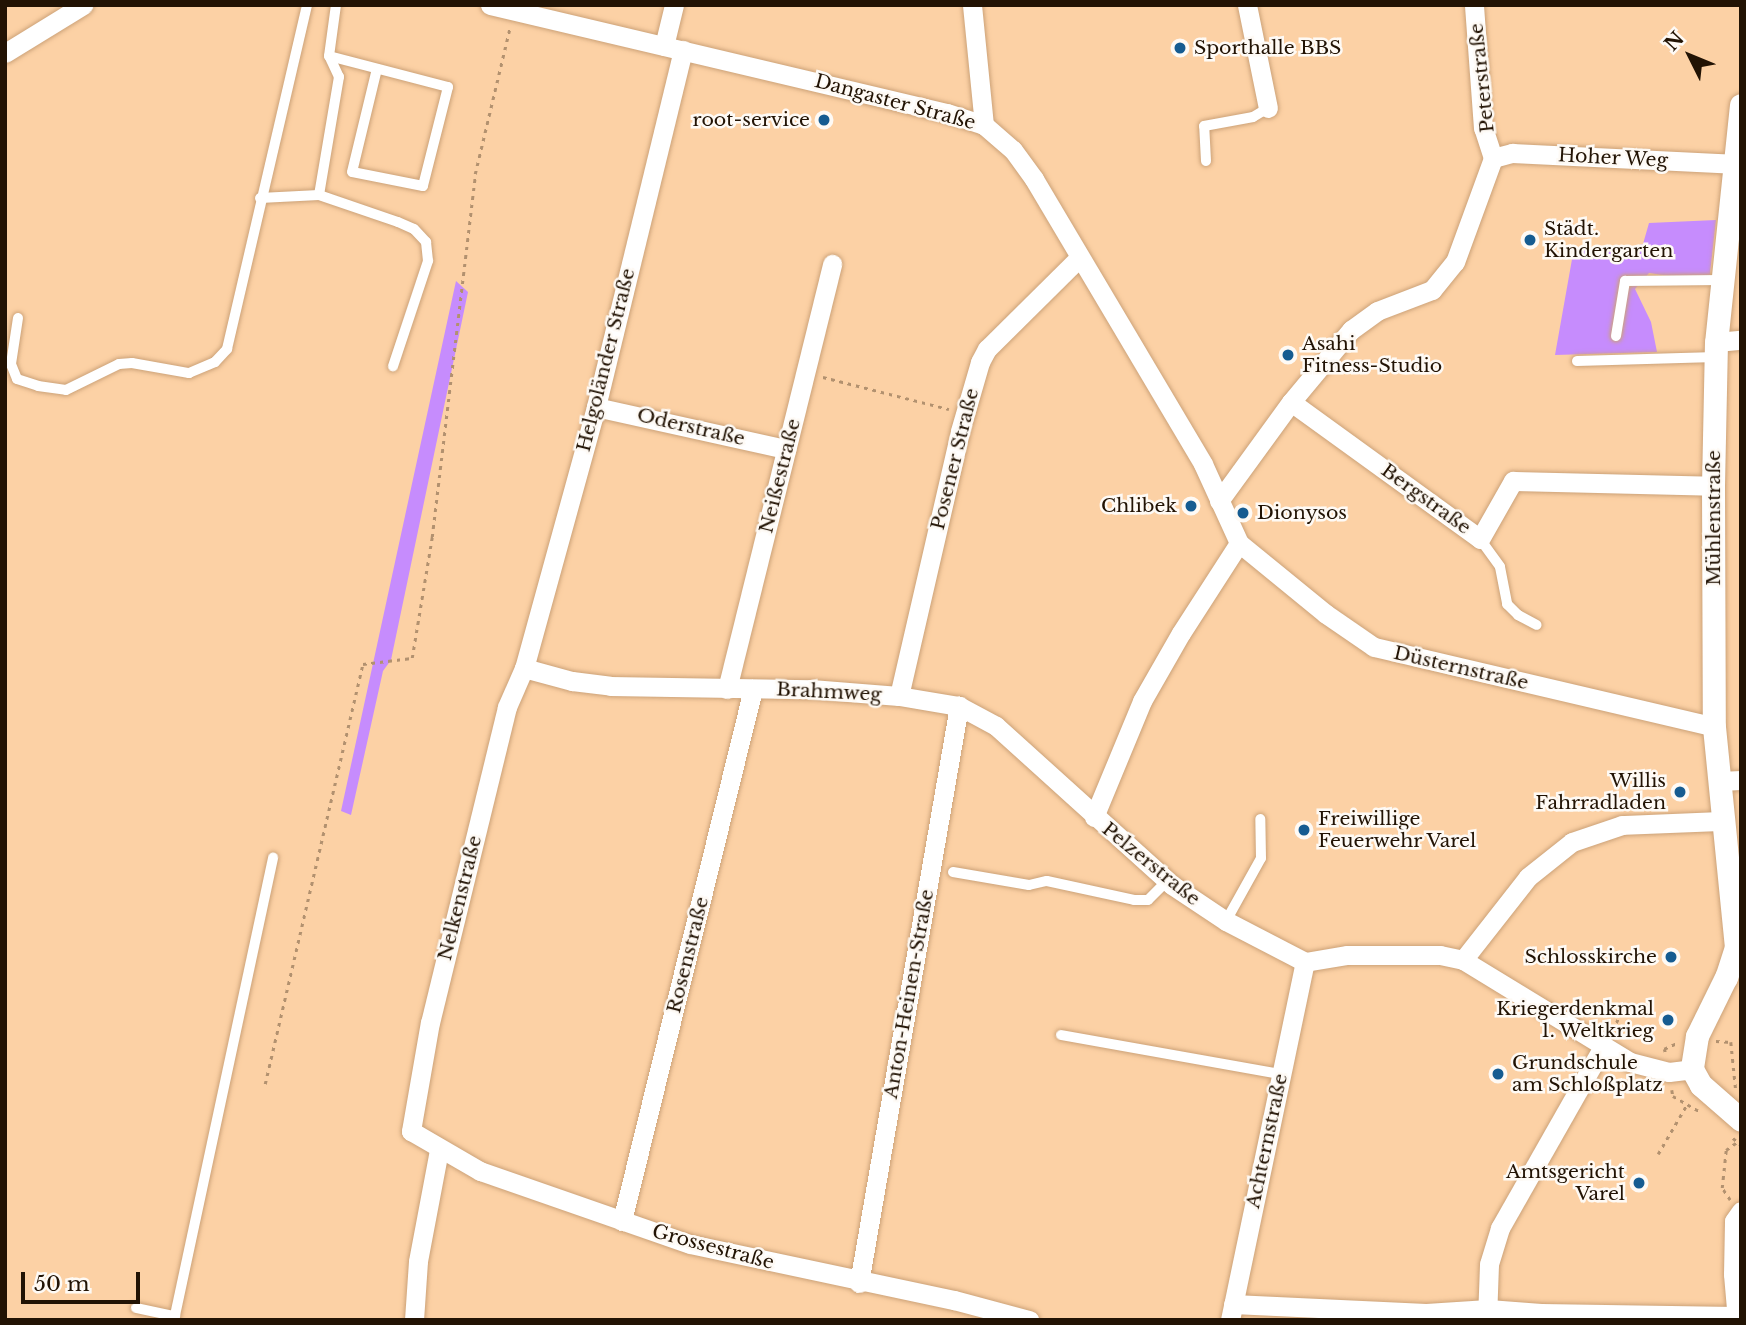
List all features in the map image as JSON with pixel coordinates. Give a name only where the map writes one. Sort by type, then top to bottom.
[{"type":"street","points":[[5,53],[83,5]]},
{"type":"street","name":"Dangaster Straße","points":[[490,5],[947,113],[984,125],[1013,150],[1034,179],[1203,464],[1239,543]]},
{"type":"street","name":"Helgoländer Straße","points":[[523,668],[596,407],[674,48],[674,5]]},
{"type":"street","points":[[972,5],[984,125]]},
{"type":"street","points":[[1247,5],[1268,108]]},
{"type":"street","name":"Peterstraße","points":[[1219,501],[1291,402],[1361,320],[1432,290],[1455,262],[1493,158],[1483,128],[1475,5]]},
{"type":"street","name":"Mühlenstraße","points":[[1692,1069],[1697,1036],[1734,960],[1736,931],[1723,821],[1730,780],[1714,727],[1713,486],[1716,350],[1741,105]]},
{"type":"street","name":"Hoher Weg","points":[[1493,158],[1512,153],[1734,164]]},
{"type":"street","name":"Posener Straße","points":[[899,696],[965,414],[980,362],[987,349],[1079,258]]},
{"type":"street","name":"Neißestraße","points":[[727,689],[832,264]]},
{"type":"street","points":[[1716,350],[1741,340]]},
{"type":"street","name":"Bergstraße","points":[[1291,402],[1480,539],[1513,481],[1713,486]]},
{"type":"street","name":"Oderstraße","points":[[596,407],[786,449]]},
{"type":"street","name":"Düsternstraße","points":[[1239,543],[1326,614],[1374,647],[1714,727]]},
{"type":"street","name":"Pelzerstraße","points":[[1239,543],[1181,633],[1142,701],[1094,817],[1167,881],[1226,920],[1305,962]]},
{"type":"street","name":"Brahmweg","points":[[523,668],[592,684],[811,689],[899,696],[959,706],[996,726],[1094,817]]},
{"type":"street","name":"Nelkenstraße","points":[[411,1131],[436,996],[507,707],[523,668]]},
{"type":"street","name":"Rosenstraße","points":[[622,1221],[753,689]]},
{"type":"street","name":"Anton-Heinen-Straße","points":[[859,1283],[959,706]]},
{"type":"street","points":[[1463,960],[1528,877],[1572,842],[1622,825],[1723,821]]},
{"type":"street","points":[[1305,962],[1347,955],[1433,955],[1463,960],[1630,1062],[1669,1072],[1692,1069],[1701,1085],[1739,1120]]},
{"type":"street","name":"Achternstraße","points":[[1231,1312],[1305,962]]},
{"type":"street","points":[[1488,1314],[1489,1264],[1496,1237],[1604,1045]]},
{"type":"street","name":"Grossestraße","points":[[411,1131],[439,1150],[480,1171],[724,1254],[954,1300],[1029,1320]]},
{"type":"street","points":[[414,1320],[418,1261],[439,1150]]},
{"type":"street","points":[[1231,1312],[1541,1313],[1737,1318],[1733,1274],[1739,1211]]},
{"type":"lane","points":[[18,318],[11,364],[17,379],[38,386],[66,390],[119,364],[132,363],[189,373],[215,362],[227,349],[307,5]]},
{"type":"lane","points":[[319,195],[339,77],[330,55],[336,5]]},
{"type":"lane","points":[[330,55],[448,87],[423,186],[352,172],[377,68]]},
{"type":"lane","points":[[1206,161],[1203,126],[1253,117],[1268,108]]},
{"type":"lane","points":[[260,198],[319,195],[414,229],[426,242],[428,261],[393,366]]},
{"type":"lane","points":[[1616,336],[1625,281],[1723,279]]},
{"type":"lane","points":[[1577,361],[1716,350]]},
{"type":"lane","points":[[1480,539],[1500,567],[1507,604],[1518,615],[1537,625]]},
{"type":"lane","points":[[1226,920],[1261,858],[1260,819]]},
{"type":"lane","points":[[136,1308],[175,1318],[273,857]]},
{"type":"lane","points":[[953,872],[1029,885],[1047,881],[1134,900],[1148,900],[1167,881]]},
{"type":"lane","points":[[1061,1035],[1281,1074]]},
{"type":"path","points":[[265,1084],[363,664],[412,658],[432,537],[475,174],[510,25],[510,9]]},
{"type":"path","points":[[805,372],[965,414]]},
{"type":"path","points":[[1604,1045],[1626,1005]]},
{"type":"path","points":[[1697,1036],[1731,1042],[1739,1120],[1726,1150],[1722,1188],[1739,1211]]},
{"type":"path","points":[[1658,1154],[1687,1105]]},
{"type":"shaded area","points":[[1716,220],[1709,282],[1649,273],[1635,289],[1651,322],[1657,352],[1555,355],[1574,248],[1615,252],[1643,244],[1649,223]]},
{"type":"shaded area","points":[[456,281],[468,292],[391,660],[383,671],[351,815],[341,811]]},
{"type":"place","name":"Sporthalle BBS","points":[[1180,48]]},
{"type":"place","name":"root-service","points":[[824,120]]},
{"type":"place","name":"Städt. Kindergarten","points":[[1530,240]]},
{"type":"place","name":"Asahi Fitness-Studio","points":[[1288,355]]},
{"type":"place","name":"Chlibek","points":[[1191,506]]},
{"type":"place","name":"Dionysos","points":[[1243,513]]},
{"type":"place","name":"Willis Fahrradladen","points":[[1680,792]]},
{"type":"place","name":"Freiwillige Feuerwehr Varel","points":[[1304,830]]},
{"type":"place","name":"Schlosskirche","points":[[1671,957]]},
{"type":"place","name":"Kriegerdenkmal 1. Weltkrieg","points":[[1668,1020]]},
{"type":"place","name":"Grundschule am Schloßplatz","points":[[1498,1074]]},
{"type":"place","name":"Amtsgericht Varel","points":[[1639,1183]]}]
